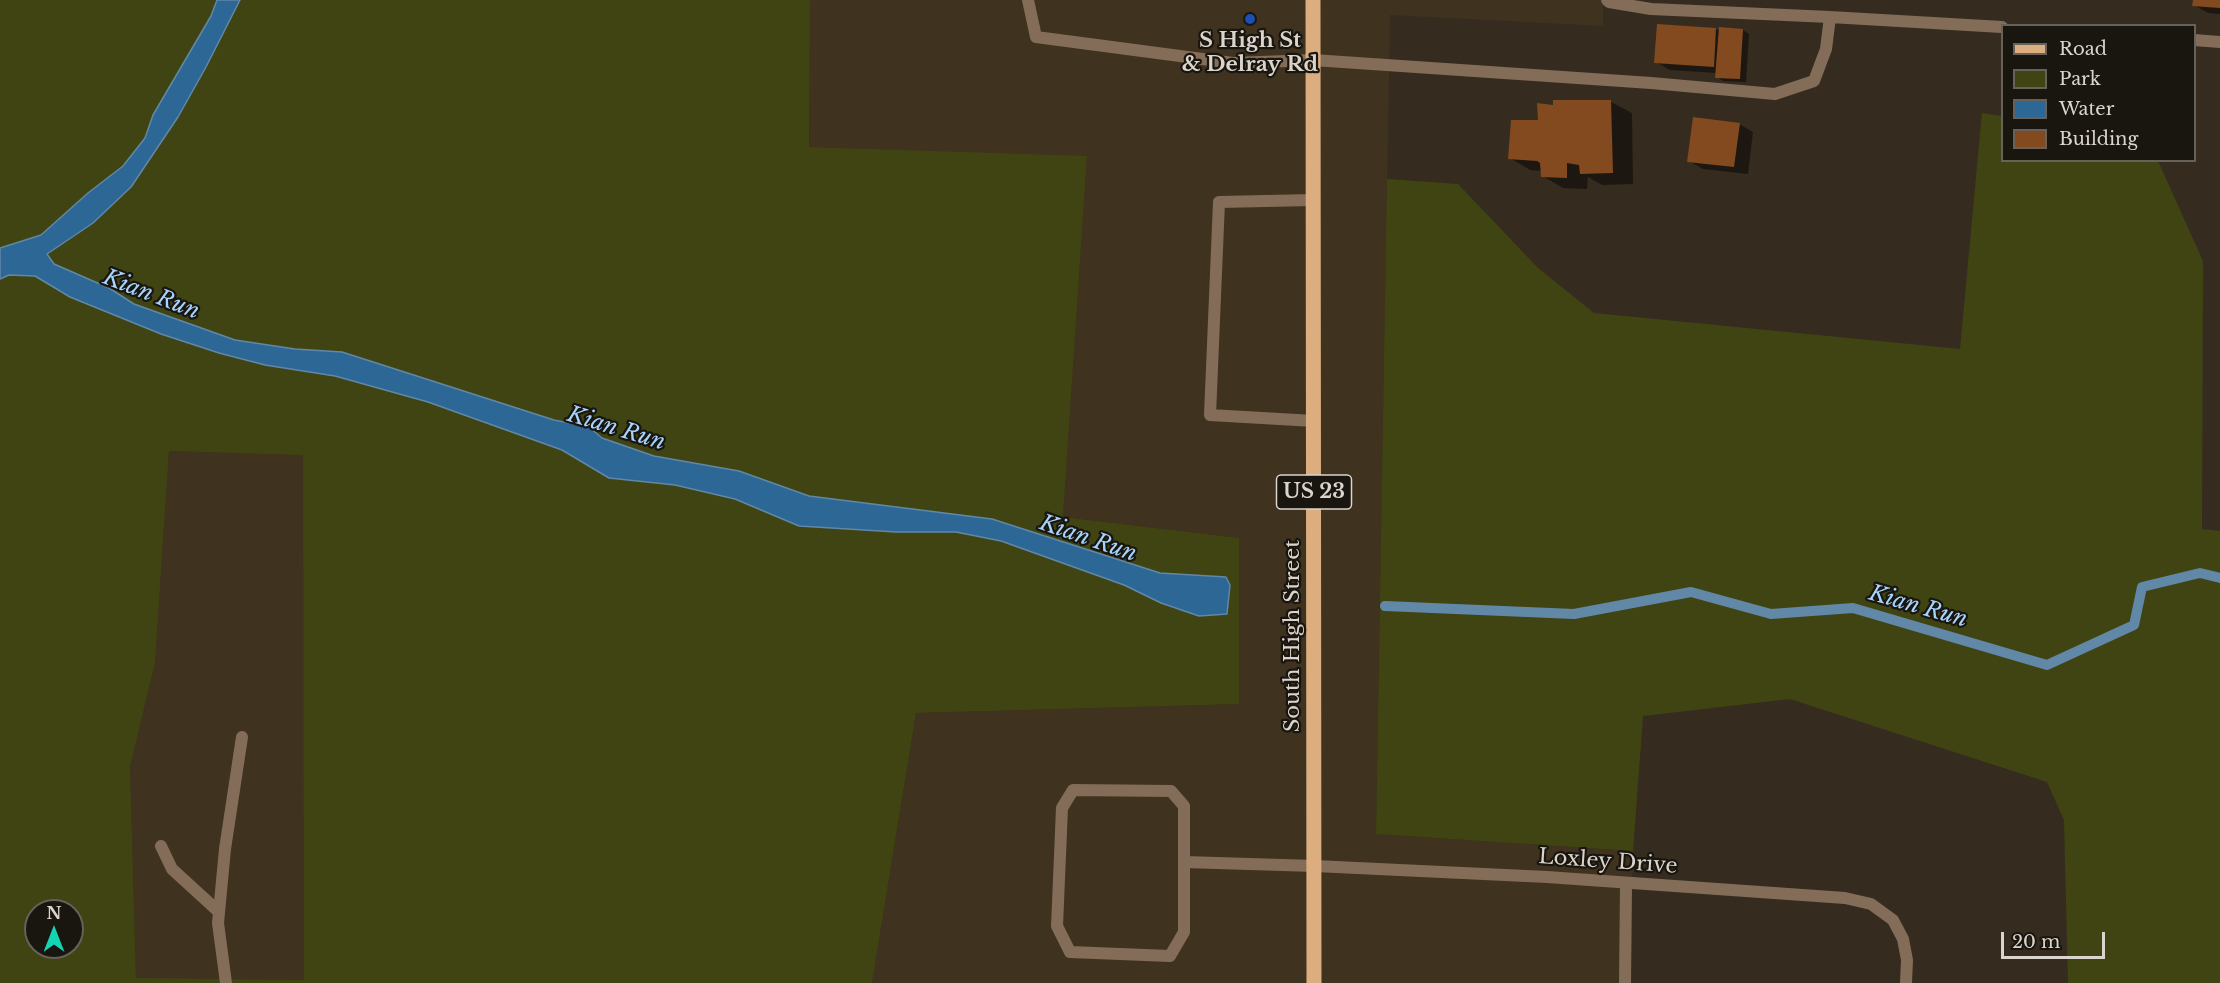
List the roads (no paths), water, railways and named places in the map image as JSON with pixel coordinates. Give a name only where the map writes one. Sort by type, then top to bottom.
[{"type":"main road","name":"South High Street","points":[[1313,0],[1314,983]]},
{"type":"street","points":[[1028,0],[1036,37],[1233,63],[1313,60],[1639,82],[1774,94],[1814,81],[1826,49],[1830,17]]},
{"type":"street","points":[[1607,0],[1651,9],[2001,27]]},
{"type":"street","points":[[2196,40],[2220,42]]},
{"type":"street","points":[[1313,200],[1219,202],[1210,415],[1314,421]]},
{"type":"street","points":[[226,983],[218,923],[225,849],[242,737]]},
{"type":"street","points":[[1073,790],[1171,791],[1184,806],[1184,862],[1184,932],[1170,956],[1071,952],[1057,926],[1062,808],[1073,790]]},
{"type":"street","points":[[161,846],[172,869],[219,912]]},
{"type":"street","name":"Loxley Drive","points":[[1184,862],[1315,866],[1845,898],[1871,904],[1893,920],[1903,939],[1907,960],[1906,983]]},
{"type":"street","points":[[1625,983],[1626,883]]},
{"type":"water","points":[[217,0],[240,0],[178,117],[131,187],[93,223],[47,254],[54,264],[109,288],[134,304],[235,340],[295,349],[342,352],[554,420],[589,427],[602,438],[654,456],[739,471],[809,496],[992,519],[1160,573],[1226,577],[1230,585],[1227,614],[1199,616],[1161,603],[1124,585],[1001,541],[956,532],[896,532],[799,526],[735,499],[675,485],[609,478],[562,450],[428,402],[335,376],[265,365],[219,353],[161,334],[70,297],[35,276],[9,275],[0,279],[0,248],[41,235],[88,193],[123,166],[145,138],[153,115],[211,16]]},
{"type":"waterway","name":"Kian Run","points":[[1385,606],[1574,614],[1691,592],[1771,614],[1853,608],[2047,665],[2134,625],[2142,587],[2200,573],[2220,578]]},
{"type":"place","name":"S High St & Delray Rd","points":[[1250,19]]}]
